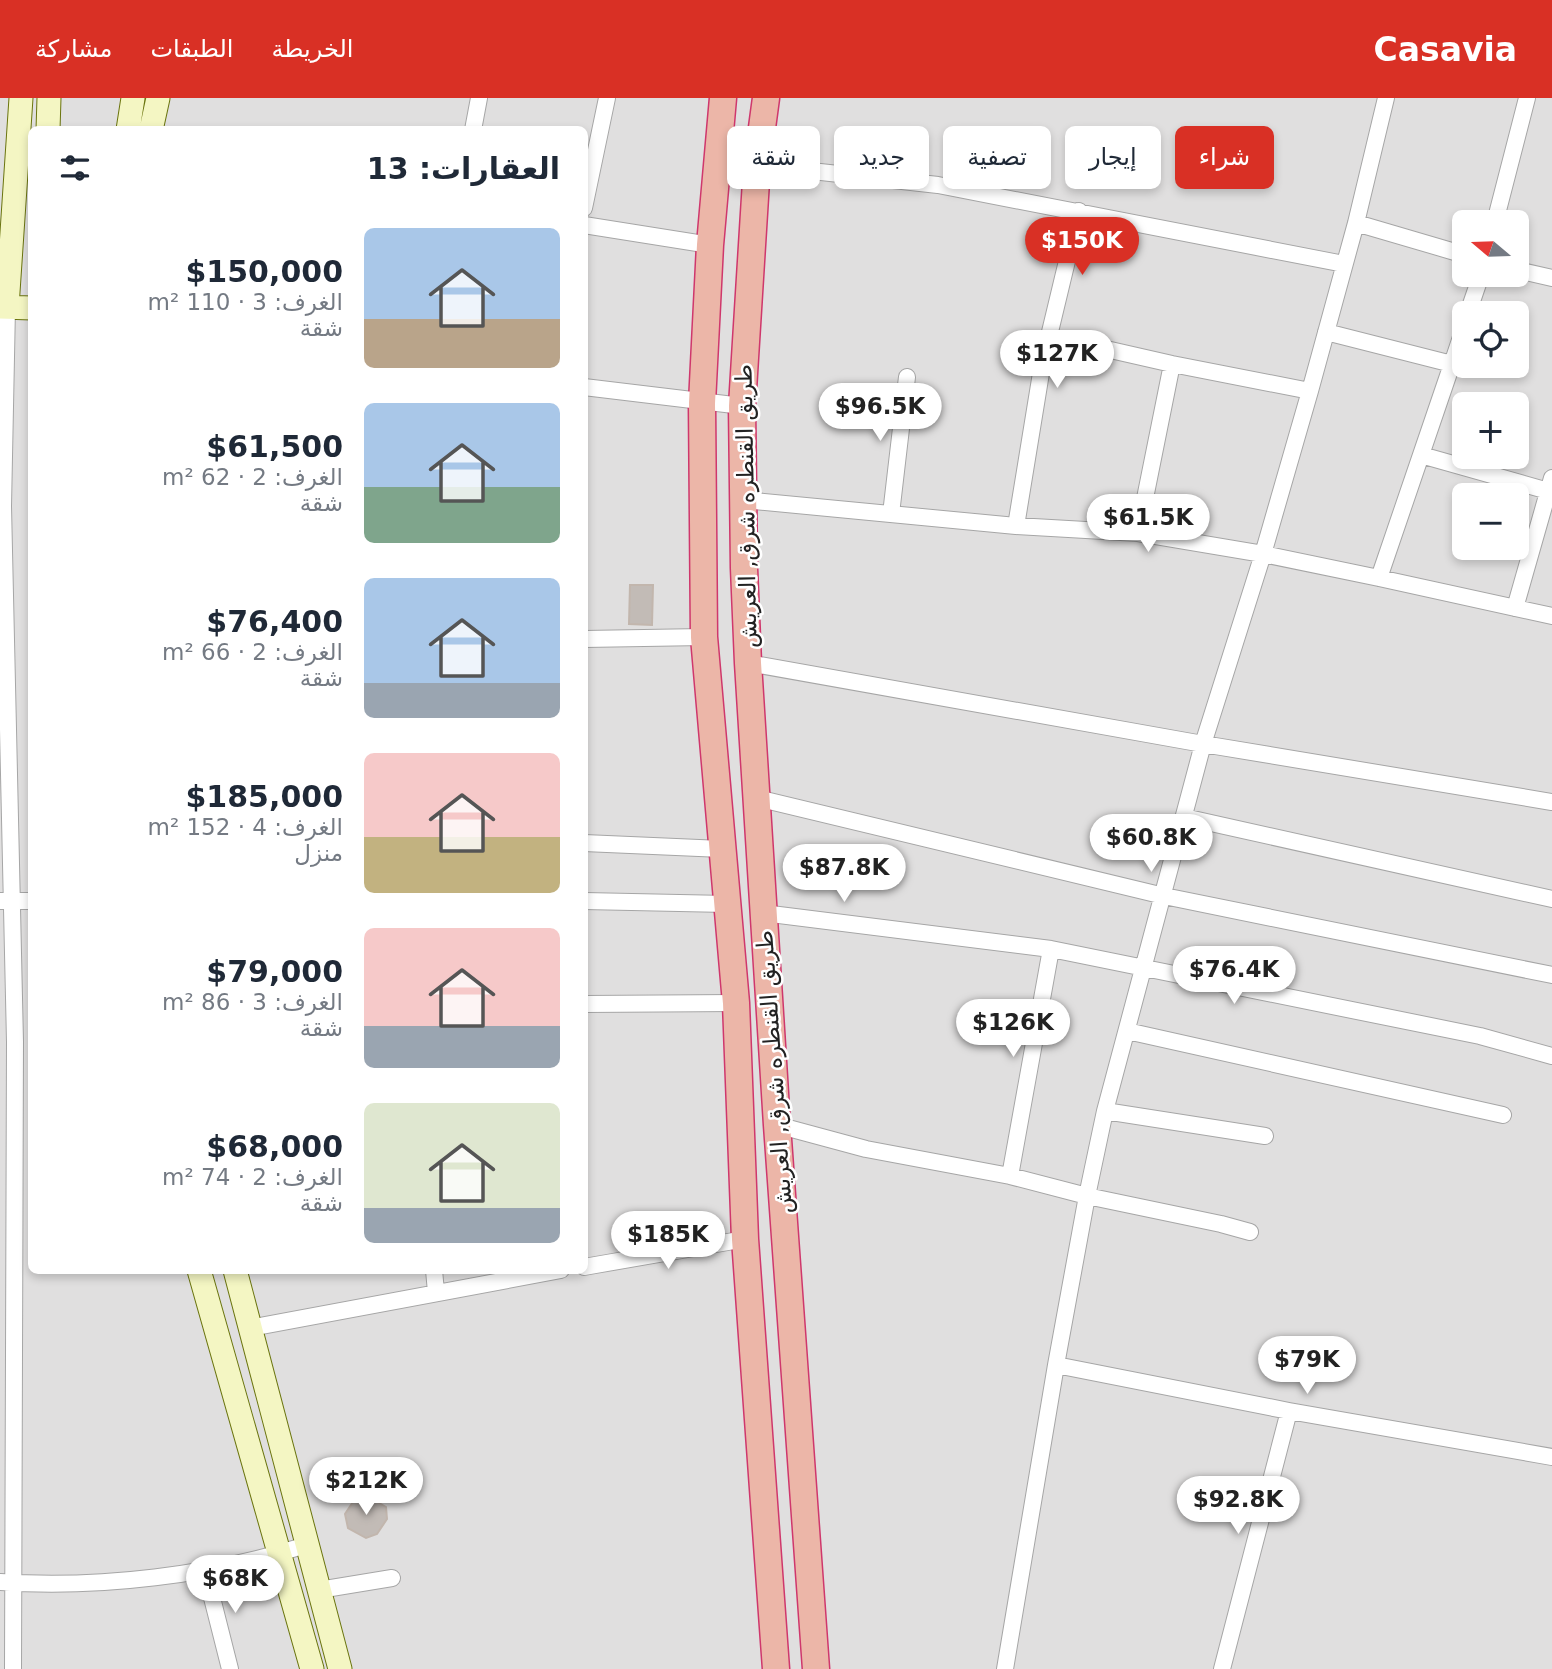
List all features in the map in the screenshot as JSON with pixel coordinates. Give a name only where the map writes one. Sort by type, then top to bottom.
[{"type":"highway","name":"طريق القنطره شرق, العريش","points":[[723,98],[710,245],[702,403],[704,637],[736,1003],[745,1239],[776,1669]]},
{"type":"highway","name":"طريق القنطره شرق, العريش","points":[[762,126],[765,98]]},
{"type":"highway","name":"طريق القنطره شرق, العريش","points":[[756,189],[742,406],[748,663],[777,1125],[816,1669]]},
{"type":"main road","points":[[21,98],[9,164],[13,277],[3,307],[28,308]]},
{"type":"main road","points":[[48,126],[49,98]]},
{"type":"main road","points":[[129,126],[133,98]]},
{"type":"main road","points":[[152,126],[158,98]]},
{"type":"main road","points":[[201,1274],[312,1669]]},
{"type":"main road","points":[[236,1274],[340,1669]]},
{"type":"street","points":[[474,126],[479,98]]},
{"type":"street","points":[[588,189],[607,98]]},
{"type":"street","points":[[1005,1669],[1056,1365],[1105,1111],[1203,744],[1263,554],[1310,391],[1356,223],[1386,98]]},
{"type":"street","points":[[1498,210],[1527,98]]},
{"type":"street","points":[[820,172],[937,185],[1344,264]]},
{"type":"street","points":[[1016,526],[1041,373],[1079,211]]},
{"type":"street","points":[[1356,223],[1452,251]]},
{"type":"street","points":[[588,226],[710,245]]},
{"type":"street","points":[[1530,273],[1552,278]]},
{"type":"street","points":[[3,307],[1,506],[8,1183],[7,1582],[13,1669]]},
{"type":"street","points":[[1326,332],[1452,363],[1379,578]]},
{"type":"street","points":[[1049,336],[1310,391]]},
{"type":"street","points":[[1138,533],[1172,364]]},
{"type":"street","points":[[891,514],[907,377]]},
{"type":"street","points":[[588,388],[742,406]]},
{"type":"street","points":[[1421,455],[1551,487],[1515,608]]},
{"type":"street","points":[[744,500],[1016,526],[1138,533],[1263,554],[1552,616]]},
{"type":"street","points":[[588,639],[704,637]]},
{"type":"street","points":[[748,663],[1203,744],[1552,802]]},
{"type":"street","points":[[757,798],[1164,896],[1552,975]]},
{"type":"street","points":[[1185,817],[1552,899]]},
{"type":"street","points":[[588,843],[722,849]]},
{"type":"street","points":[[6,901],[28,901]]},
{"type":"street","points":[[588,901],[727,904]]},
{"type":"street","points":[[763,913],[1051,949],[1480,1036],[1552,1056]]},
{"type":"street","points":[[1010,1176],[1051,949]]},
{"type":"street","points":[[588,1004],[736,1003]]},
{"type":"street","points":[[1127,1031],[1503,1115]]},
{"type":"street","points":[[1105,1111],[1265,1136]]},
{"type":"street","points":[[777,1125],[866,1149],[1010,1176],[1250,1232]]},
{"type":"street","points":[[588,1265],[745,1239]]},
{"type":"street","points":[[434,1274],[436,1292]]},
{"type":"street","points":[[250,1328],[537,1274]]},
{"type":"street","points":[[1056,1365],[1289,1411],[1552,1457]]},
{"type":"street","points":[[1223,1669],[1289,1411]]},
{"type":"street","points":[[7,1582],[94,1581],[205,1570],[278,1555],[306,1545]]},
{"type":"street","points":[[205,1570],[230,1669]]},
{"type":"street","points":[[319,1590],[392,1578]]},
{"type":"shaded area","points":[[0,98],[1552,98],[1552,1669],[0,1669]]},
{"type":"building","points":[[630,585],[653,585],[652,625],[629,624]]},
{"type":"building","points":[[369,1497],[386,1507],[387,1519],[377,1534],[366,1538],[348,1528],[345,1514],[355,1499]]}]
